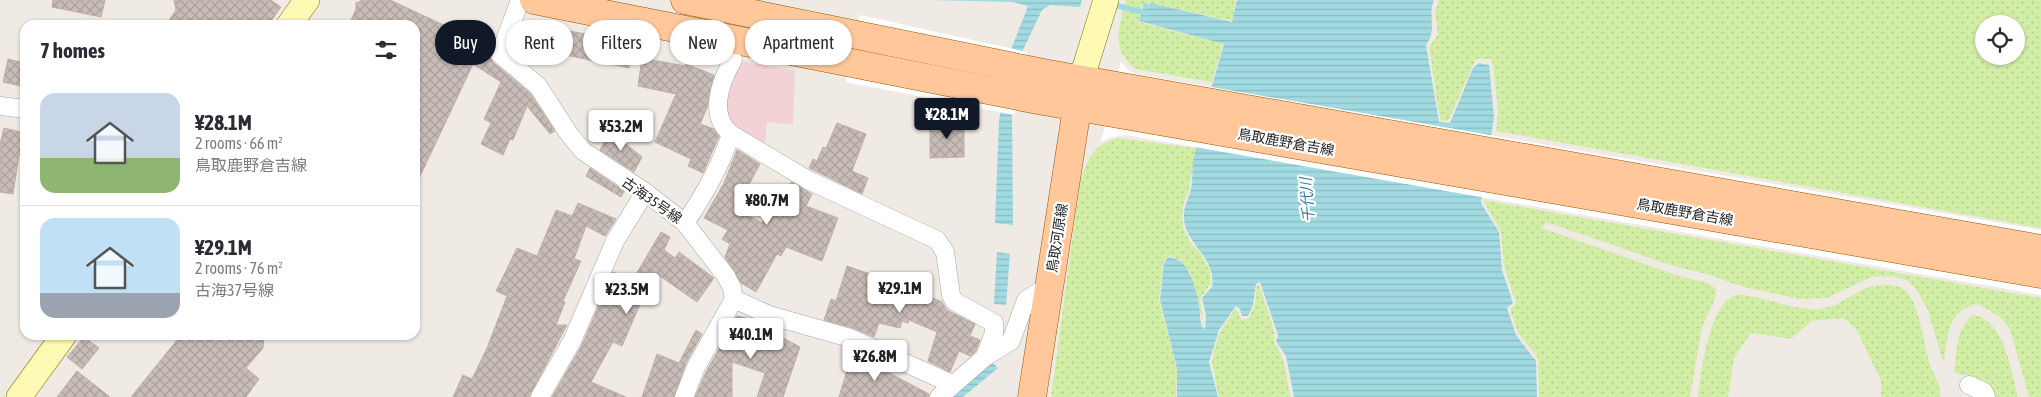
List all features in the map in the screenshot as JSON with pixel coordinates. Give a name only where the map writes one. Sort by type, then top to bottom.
[{"type":"main road","points":[[293,20],[307,0]]},
{"type":"main road","name":"鳥取鹿野倉吉線","points":[[534,0],[1018,95],[1079,93],[2041,274]]},
{"type":"main road","name":"鳥取鹿野倉吉線","points":[[686,0],[1024,68],[1079,93]]},
{"type":"main road","points":[[1079,93],[1106,0]]},
{"type":"main road","name":"鳥取河原線","points":[[1030,391],[1050,285],[1079,93]]},
{"type":"main road","name":"鳥取鹿野倉吉線","points":[[1112,99],[2041,249]]},
{"type":"main road","points":[[19,397],[60,340]]},
{"type":"street","name":"古海35号線","points":[[520,0],[500,54],[538,86],[583,152],[644,192],[685,223],[726,276],[732,288],[734,299]]},
{"type":"street","points":[[730,65],[721,84],[718,107],[724,128],[808,180],[937,240],[945,252],[954,301],[994,322],[994,333],[985,357]]},
{"type":"street","points":[[0,106],[20,109]]},
{"type":"street","points":[[685,223],[709,187],[722,162],[731,134]]},
{"type":"street","points":[[540,397],[572,341],[615,241],[644,192]]},
{"type":"street","points":[[939,397],[985,357],[1011,341],[1026,300],[1050,285]]},
{"type":"street","points":[[684,397],[696,367],[734,299],[770,315],[850,338],[952,384]]},
{"type":"street","points":[[1969,385],[1984,392],[1986,397]]},
{"type":"shaded area","points":[[737,60],[745,62],[745,65],[763,65],[795,71],[793,125],[767,122],[764,149],[722,117],[725,79]]},
{"type":"green space","points":[[1126,0],[1236,0],[1232,21],[1151,3],[1150,5],[1144,3],[1140,11],[1139,22],[1223,44],[1212,82],[1135,69],[1127,61],[1119,45],[1119,28]]},
{"type":"green space","points":[[1439,0],[2041,0],[2041,228],[1496,131],[1498,110],[1491,59],[1476,59],[1448,121],[1440,120],[1429,47],[1438,34],[1435,11]]},
{"type":"green space","points":[[1118,138],[1196,148],[1189,190],[1184,202],[1182,215],[1183,227],[1190,242],[1201,254],[1210,271],[1211,283],[1200,299],[1204,327],[1190,272],[1181,260],[1169,256],[1163,261],[1159,301],[1177,368],[1176,397],[1051,397],[1080,182],[1089,160],[1097,148],[1110,140]]},
{"type":"green space","points":[[1483,200],[2041,298],[2041,397],[2029,397],[2010,329],[2000,317],[1979,304],[1961,311],[1955,317],[1951,324],[1944,360],[1942,359],[1928,310],[1916,289],[1907,280],[1892,276],[1871,277],[1827,298],[1800,299],[1740,286],[1707,274],[1673,266],[1546,222],[1542,228],[1679,276],[1708,283],[1716,289],[1716,297],[1702,327],[1690,397],[1539,397],[1538,358],[1518,333],[1510,309],[1516,303],[1504,266],[1501,232]]},
{"type":"green space","points":[[1259,284],[1272,323],[1274,342],[1284,363],[1291,397],[1219,397],[1212,363],[1220,332],[1236,308],[1242,320],[1249,318],[1255,304],[1257,285]]},
{"type":"green space","points":[[1892,285],[1901,288],[1911,298],[1918,316],[1930,365],[1939,385],[1940,397],[1881,397],[1881,381],[1856,329],[1843,318],[1812,321],[1791,339],[1751,333],[1734,358],[1728,397],[1698,397],[1709,336],[1722,306],[1731,297],[1743,295],[1799,308],[1818,309],[1835,305],[1873,286]]},
{"type":"green space","points":[[1973,315],[1984,318],[1992,325],[1999,336],[2005,348],[2018,397],[1994,397],[1984,381],[1954,373],[1956,349],[1960,333],[1967,320]]},
{"type":"water","points":[[928,0],[1082,0],[1080,7],[1050,5],[1042,10],[1023,50],[1012,113],[1013,225],[995,223],[999,120],[1012,47],[1028,6],[1013,2]]},
{"type":"water","name":"千代川","points":[[1237,0],[1434,0],[1431,12],[1432,28],[1430,39],[1426,45],[1439,122],[1450,123],[1473,68],[1479,63],[1489,65],[1494,117],[1481,203],[1499,232],[1502,270],[1513,303],[1507,308],[1516,335],[1536,361],[1537,397],[1294,397],[1286,356],[1276,341],[1278,335],[1260,282],[1256,284],[1253,305],[1248,316],[1242,316],[1240,309],[1236,306],[1219,330],[1209,362],[1218,397],[1177,397],[1177,368],[1160,300],[1164,262],[1169,257],[1175,259],[1180,261],[1188,270],[1196,292],[1201,324],[1205,330],[1206,315],[1202,298],[1212,287],[1212,276],[1210,267],[1185,225],[1184,211],[1192,186],[1193,163],[1199,133],[1224,44],[1139,21],[1144,3],[1150,5],[1151,3],[1232,22]]},
{"type":"water","points":[[997,252],[1010,254],[1006,305],[994,304]]},
{"type":"water","points":[[991,361],[998,368],[963,397],[947,397]]},
{"type":"pier","points":[[860,15],[1027,52],[1014,115],[846,82],[850,65],[852,65],[852,53]]},
{"type":"pier","points":[[1121,62],[1128,70],[1136,74],[2041,230],[2041,295],[1126,135],[1111,137],[1101,142]]},
{"type":"building","points":[[53,0],[105,0],[101,17],[52,7]]},
{"type":"building","points":[[174,0],[271,0],[281,7],[272,20],[169,20],[176,10]]},
{"type":"building","points":[[363,0],[390,0],[435,21],[435,65],[473,65],[420,176],[420,20],[351,20],[356,9],[356,3]]},
{"type":"building","points":[[573,32],[583,34],[583,59],[573,57]]},
{"type":"building","points":[[8,59],[20,62],[20,86],[3,82]]},
{"type":"building","points":[[660,61],[670,63],[670,65],[689,65],[714,75],[707,108],[700,124],[714,129],[719,136],[703,173],[688,166],[691,159],[655,142],[676,94],[638,86],[641,65],[660,65]]},
{"type":"building","points":[[475,65],[496,65],[530,93],[555,131],[550,134],[527,106],[513,140],[510,139],[503,155],[481,144],[491,123],[484,119],[501,82]]},
{"type":"building","points":[[614,65],[629,65],[629,68]]},
{"type":"building","points":[[837,123],[866,134],[852,171],[868,178],[862,194],[809,168],[813,159],[817,161],[823,147],[826,148]]},
{"type":"building","points":[[930,123],[964,123],[964,157],[930,158]]},
{"type":"building","points":[[4,128],[20,132],[20,155],[13,194],[0,192],[0,144]]},
{"type":"building","points":[[610,131],[642,157],[634,172],[600,150]]},
{"type":"building","points":[[737,150],[760,164],[736,209],[762,223],[768,211],[776,215],[791,182],[812,194],[806,206],[838,218],[822,261],[786,247],[781,256],[777,254],[756,292],[741,283],[725,257],[730,244],[722,239],[728,230],[704,218],[724,183]]},
{"type":"building","points":[[590,168],[624,191],[621,197],[586,176]]},
{"type":"building","points":[[578,203],[616,219],[605,236],[586,226],[574,259],[581,261],[563,301],[565,302],[556,325],[567,325],[529,397],[453,397],[463,375],[472,379],[487,348],[507,296],[496,291],[517,248],[537,256],[556,210],[572,216]]},
{"type":"building","points":[[661,232],[670,237],[664,250],[675,258],[679,252],[714,278],[697,302],[654,272],[622,346],[613,342],[591,382],[626,397],[552,397],[582,345],[613,272],[632,281]]},
{"type":"building","points":[[847,266],[885,279],[885,277],[942,302],[947,310],[975,324],[970,336],[980,340],[976,351],[970,356],[959,351],[950,372],[928,361],[937,332],[909,320],[908,323],[902,321],[900,328],[879,323],[874,337],[853,328],[824,320],[831,299],[836,301]]},
{"type":"building","points":[[737,316],[746,318],[800,347],[783,397],[757,397],[765,373],[732,362],[732,397],[695,397],[706,372]]},
{"type":"building","points":[[696,330],[702,334],[686,363],[674,397],[642,397],[657,354],[679,363]]},
{"type":"building","points":[[81,340],[88,340],[99,348],[82,369],[67,357]]},
{"type":"building","points":[[177,340],[264,340],[263,348],[246,368],[259,379],[246,397],[131,397]]},
{"type":"building","points":[[853,351],[866,357],[865,360],[929,394],[929,397],[839,397]]},
{"type":"building","points":[[77,371],[110,397],[57,397]]},
{"type":"waterway","points":[[1110,4],[1147,13]]}]
